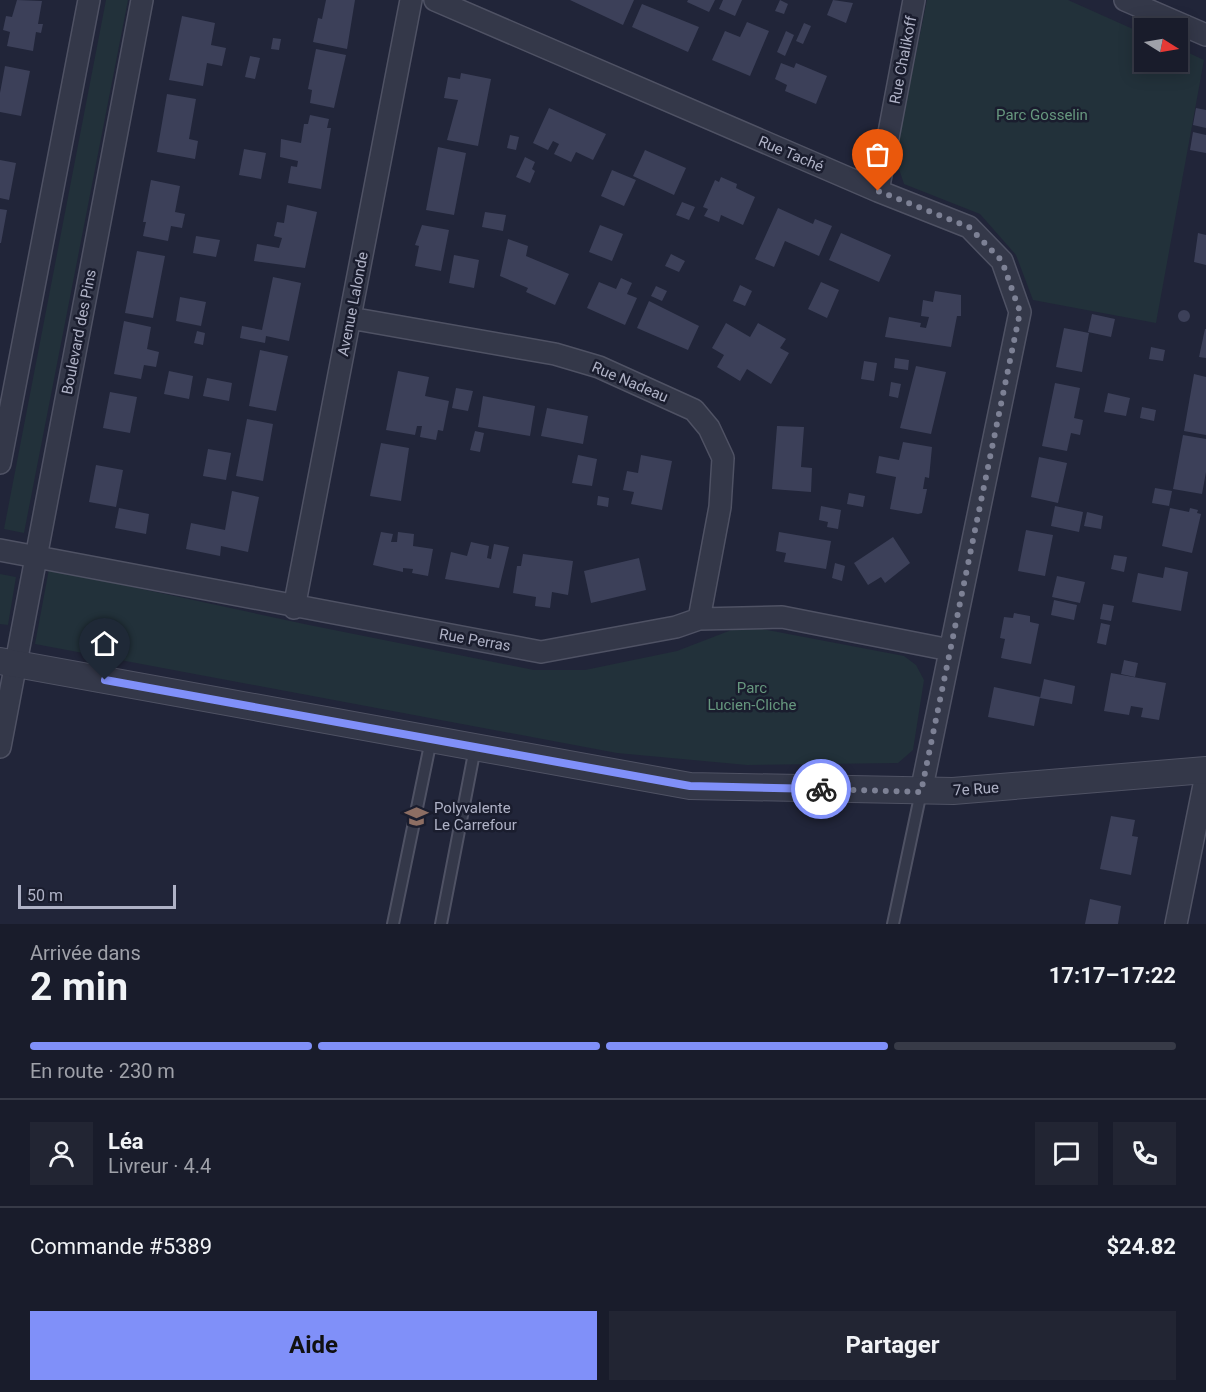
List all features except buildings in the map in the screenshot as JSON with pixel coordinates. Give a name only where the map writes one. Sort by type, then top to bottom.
[{"type":"street","points":[[0,464],[89,0]]},
{"type":"street","name":"Boulevard des Pins","points":[[0,747],[8,663],[37,556],[142,0]]},
{"type":"street","name":"Avenue Lalonde","points":[[294,608],[411,0]]},
{"type":"street","name":"Rue Taché","points":[[435,0],[878,191],[969,227],[1002,261],[1020,312],[921,792]]},
{"type":"street","name":"Rue Chalikoff","points":[[878,191],[914,0]]},
{"type":"street","points":[[1125,0],[1206,35]]},
{"type":"street","name":"Rue Nadeau","points":[[350,318],[555,354],[599,367],[694,410],[709,428],[723,458],[720,507],[699,619]]},
{"type":"street","name":"Rue Perras","points":[[0,550],[294,608],[541,652],[676,627],[699,619],[782,617],[950,650]]},
{"type":"street","name":"7e Rue","points":[[8,663],[690,786],[921,792],[1206,770]]},
{"type":"street","points":[[1176,924],[1206,775]]},
{"type":"lane","points":[[393,924],[431,740]]},
{"type":"lane","points":[[441,924],[475,748]]},
{"type":"lane","points":[[893,924],[921,792]]},
{"type":"green space","points":[[106,0],[128,0],[24,533],[4,529]]},
{"type":"green space","name":"Parc Gosselin","points":[[927,0],[1068,0],[1134,30],[1134,72],[1188,72],[1188,53],[1204,60],[1156,323],[1033,300],[1016,255],[980,214],[904,184],[895,157]]},
{"type":"green space","name":"Parc Lucien-Cliche","points":[[49,569],[309,625],[534,670],[585,670],[677,651],[734,629],[757,628],[904,656],[916,665],[924,680],[913,750],[898,763],[747,765],[617,753],[35,644]]},
{"type":"green space","points":[[0,574],[16,577],[8,625],[0,624]]},
{"type":"way so far","points":[[821,789],[921,792],[1020,312],[1002,261],[969,227],[878,191]]},
{"type":"place","name":"Polyvalente Le Carrefour","points":[[416,817]]},
{"type":"route","points":[[105,680],[690,786],[821,789]]}]
